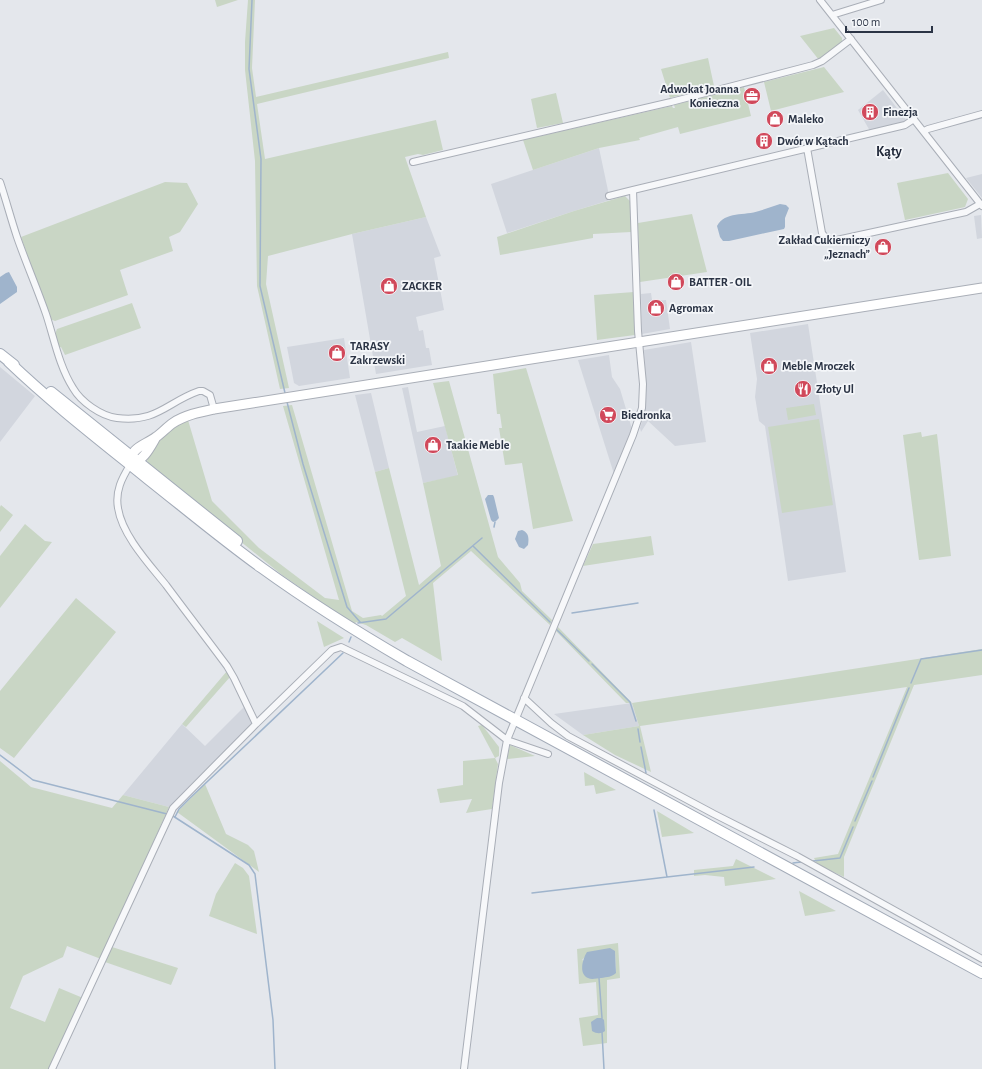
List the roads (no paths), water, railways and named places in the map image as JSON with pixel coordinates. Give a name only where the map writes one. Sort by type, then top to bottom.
[{"type":"main road","points":[[0,354],[34,386],[133,461],[218,535],[343,623],[372,641],[982,973]]},
{"type":"street","points":[[807,148],[822,233],[825,238],[832,241],[966,212],[981,205],[820,0]]},
{"type":"street","points":[[832,15],[881,0]]},
{"type":"street","points":[[413,162],[671,102],[812,65],[822,61],[851,39]]},
{"type":"street","points":[[924,131],[982,114]]},
{"type":"street","points":[[610,196],[905,125],[914,119]]},
{"type":"street","points":[[0,182],[17,236],[46,314],[62,365],[76,393],[86,403],[101,413],[115,418],[151,416],[199,391],[204,391],[210,395],[214,409]]},
{"type":"street","points":[[464,1069],[499,783],[507,740],[638,422],[642,401],[633,190]]},
{"type":"street","points":[[256,724],[227,666],[149,563],[132,539],[120,516],[117,498],[121,481],[133,461],[147,452],[156,437],[179,419],[195,413],[214,409],[982,288]]},
{"type":"street","points":[[52,1069],[173,808],[332,650],[341,647],[463,706],[507,740],[548,754]]},
{"type":"street","points":[[524,698],[551,724],[568,736],[797,856],[982,959]]},
{"type":"water","points":[[780,204],[786,205],[789,208],[785,218],[784,229],[729,241],[723,241],[720,237],[717,226],[725,218],[762,210]]},
{"type":"water","points":[[9,272],[17,287],[17,292],[0,304],[0,277]]},
{"type":"water","points":[[488,495],[493,495],[494,497],[499,518],[493,522],[491,520],[485,499]]},
{"type":"water","points":[[522,530],[527,534],[528,538],[528,545],[524,549],[519,547],[515,539],[518,531]]},
{"type":"water","points":[[610,948],[615,951],[616,973],[609,977],[594,979],[590,979],[585,976],[582,966],[587,952]]},
{"type":"water","points":[[597,1018],[602,1018],[604,1020],[605,1031],[602,1033],[592,1031],[591,1022]]},
{"type":"waterway","points":[[252,0],[249,69],[261,159],[260,286],[285,393]]},
{"type":"waterway","points":[[287,402],[303,464],[347,607],[360,622]]},
{"type":"waterway","points":[[494,527],[495,522]]},
{"type":"waterway","points":[[358,623],[386,619],[482,538]]},
{"type":"waterway","points":[[473,546],[550,622]]},
{"type":"waterway","points":[[572,613],[638,603]]},
{"type":"waterway","points":[[557,630],[589,661]]},
{"type":"waterway","points":[[349,642],[351,637]]},
{"type":"waterway","points":[[911,683],[921,659],[982,650]]},
{"type":"waterway","points":[[175,817],[179,809],[190,798],[343,653]]},
{"type":"waterway","points":[[592,664],[630,702],[636,721]]},
{"type":"waterway","points":[[873,777],[909,688]]},
{"type":"waterway","points":[[638,729],[640,742]]},
{"type":"waterway","points":[[641,747],[646,773]]},
{"type":"waterway","points":[[0,755],[33,780],[167,814]]},
{"type":"waterway","points":[[855,821],[872,781]]},
{"type":"waterway","points":[[654,810],[667,877],[754,867]]},
{"type":"waterway","points":[[173,816],[249,865],[255,874],[273,1020],[275,1069]]},
{"type":"waterway","points":[[813,861],[840,858],[853,827]]},
{"type":"waterway","points":[[793,863],[801,862]]},
{"type":"waterway","points":[[532,893],[667,877]]},
{"type":"waterway","points":[[599,978],[602,1018]]},
{"type":"waterway","points":[[602,1032],[604,1069]]},
{"type":"place","name":"Adwokat Joanna Konieczna","points":[[752,96]]},
{"type":"place","name":"Finezja","points":[[870,112]]},
{"type":"place","name":"Maleko","points":[[775,119]]},
{"type":"place","name":"Dwór w Kątach","points":[[764,141]]},
{"type":"place","name":"Zakład Cukierniczy „Jeznach”","points":[[883,247]]},
{"type":"place","name":"BATTER - OIL","points":[[676,282]]},
{"type":"place","name":"ZACKER","points":[[389,286]]},
{"type":"place","name":"Agromax","points":[[656,308]]},
{"type":"place","name":"TARASY Zakrzewski","points":[[337,353]]},
{"type":"place","name":"Meble Mroczek","points":[[769,366]]},
{"type":"place","name":"Złoty Ul","points":[[803,389]]},
{"type":"place","name":"Biedronka","points":[[608,415]]},
{"type":"place","name":"Taakie Meble","points":[[433,445]]},
{"type":"district","name":"Kąty","points":[[889,152]]}]
